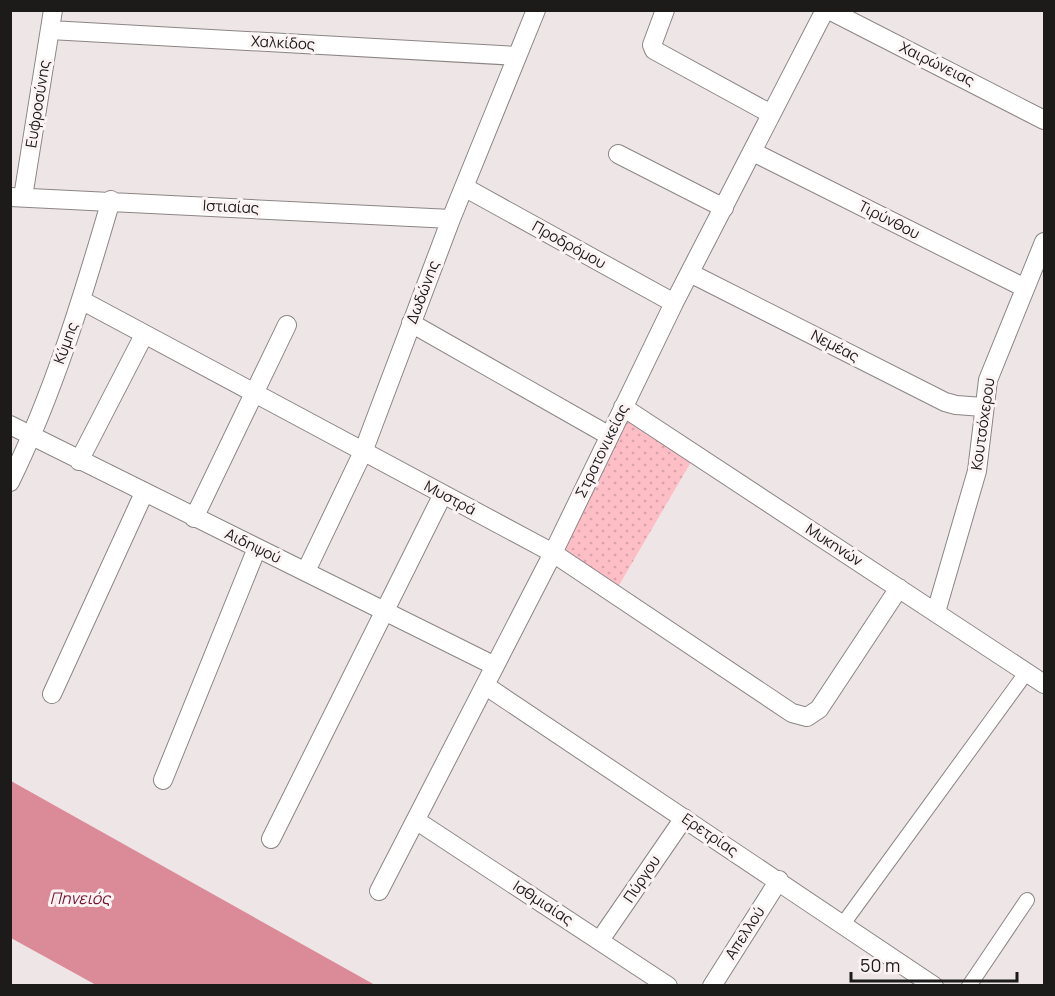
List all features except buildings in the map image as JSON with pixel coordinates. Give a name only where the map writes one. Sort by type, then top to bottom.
[{"type":"street","name":"Ευφροσύνης","points":[[17,197],[53,10]]},
{"type":"street","name":"Δωδώνης","points":[[306,571],[363,452],[451,219],[536,10]]},
{"type":"street","points":[[665,10],[652,45],[654,50],[771,114]]},
{"type":"street","name":"Στρατονικείας","points":[[379,891],[553,553],[674,303],[827,10]]},
{"type":"street","name":"Χαιρώνειας","points":[[827,10],[1044,120]]},
{"type":"street","name":"Χαλκίδος","points":[[50,30],[516,56]]},
{"type":"street","name":"Τιρύνθου","points":[[753,152],[1025,288]]},
{"type":"street","points":[[618,154],[724,208]]},
{"type":"street","name":"Προδρόμου","points":[[464,187],[674,303]]},
{"type":"street","name":"Ιστιαίας","points":[[17,197],[451,219]]},
{"type":"street","name":"Κύμης","points":[[10,482],[33,436],[81,300],[111,200]]},
{"type":"street","name":"Κουτσόχερου","points":[[936,612],[977,471],[982,444],[983,407],[993,365],[1033,274],[1044,242]]},
{"type":"street","name":"Νεμέας","points":[[690,273],[945,402],[983,407]]},
{"type":"street","name":"Μυστρά","points":[[81,300],[553,553],[792,713],[807,717],[819,709],[899,588]]},
{"type":"street","points":[[411,323],[609,435]]},
{"type":"street","points":[[194,518],[287,325]]},
{"type":"street","points":[[79,461],[144,334]]},
{"type":"street","name":"Μυκηνών","points":[[623,406],[1044,684]]},
{"type":"street","name":"Αιδηψού","points":[[10,425],[495,666]]},
{"type":"street","points":[[52,694],[144,493]]},
{"type":"street","points":[[271,839],[387,611],[443,494]]},
{"type":"street","points":[[162,780],[257,548]]},
{"type":"street","points":[[843,924],[1026,673]]},
{"type":"street","name":"Ερετρίας","points":[[486,686],[779,880],[934,986]]},
{"type":"street","name":"Πύργου","points":[[600,940],[684,818]]},
{"type":"street","name":"Ισθμιαίας","points":[[417,821],[668,986]]},
{"type":"street","name":"Απελλού","points":[[711,986],[779,880]]},
{"type":"street","points":[[969,986],[1027,900]]},
{"type":"shaded area","points":[[626,420],[691,462],[618,587],[563,551]]},
{"type":"water","name":"Πηνειός","points":[[11,781],[375,985],[96,985],[11,938]]}]
